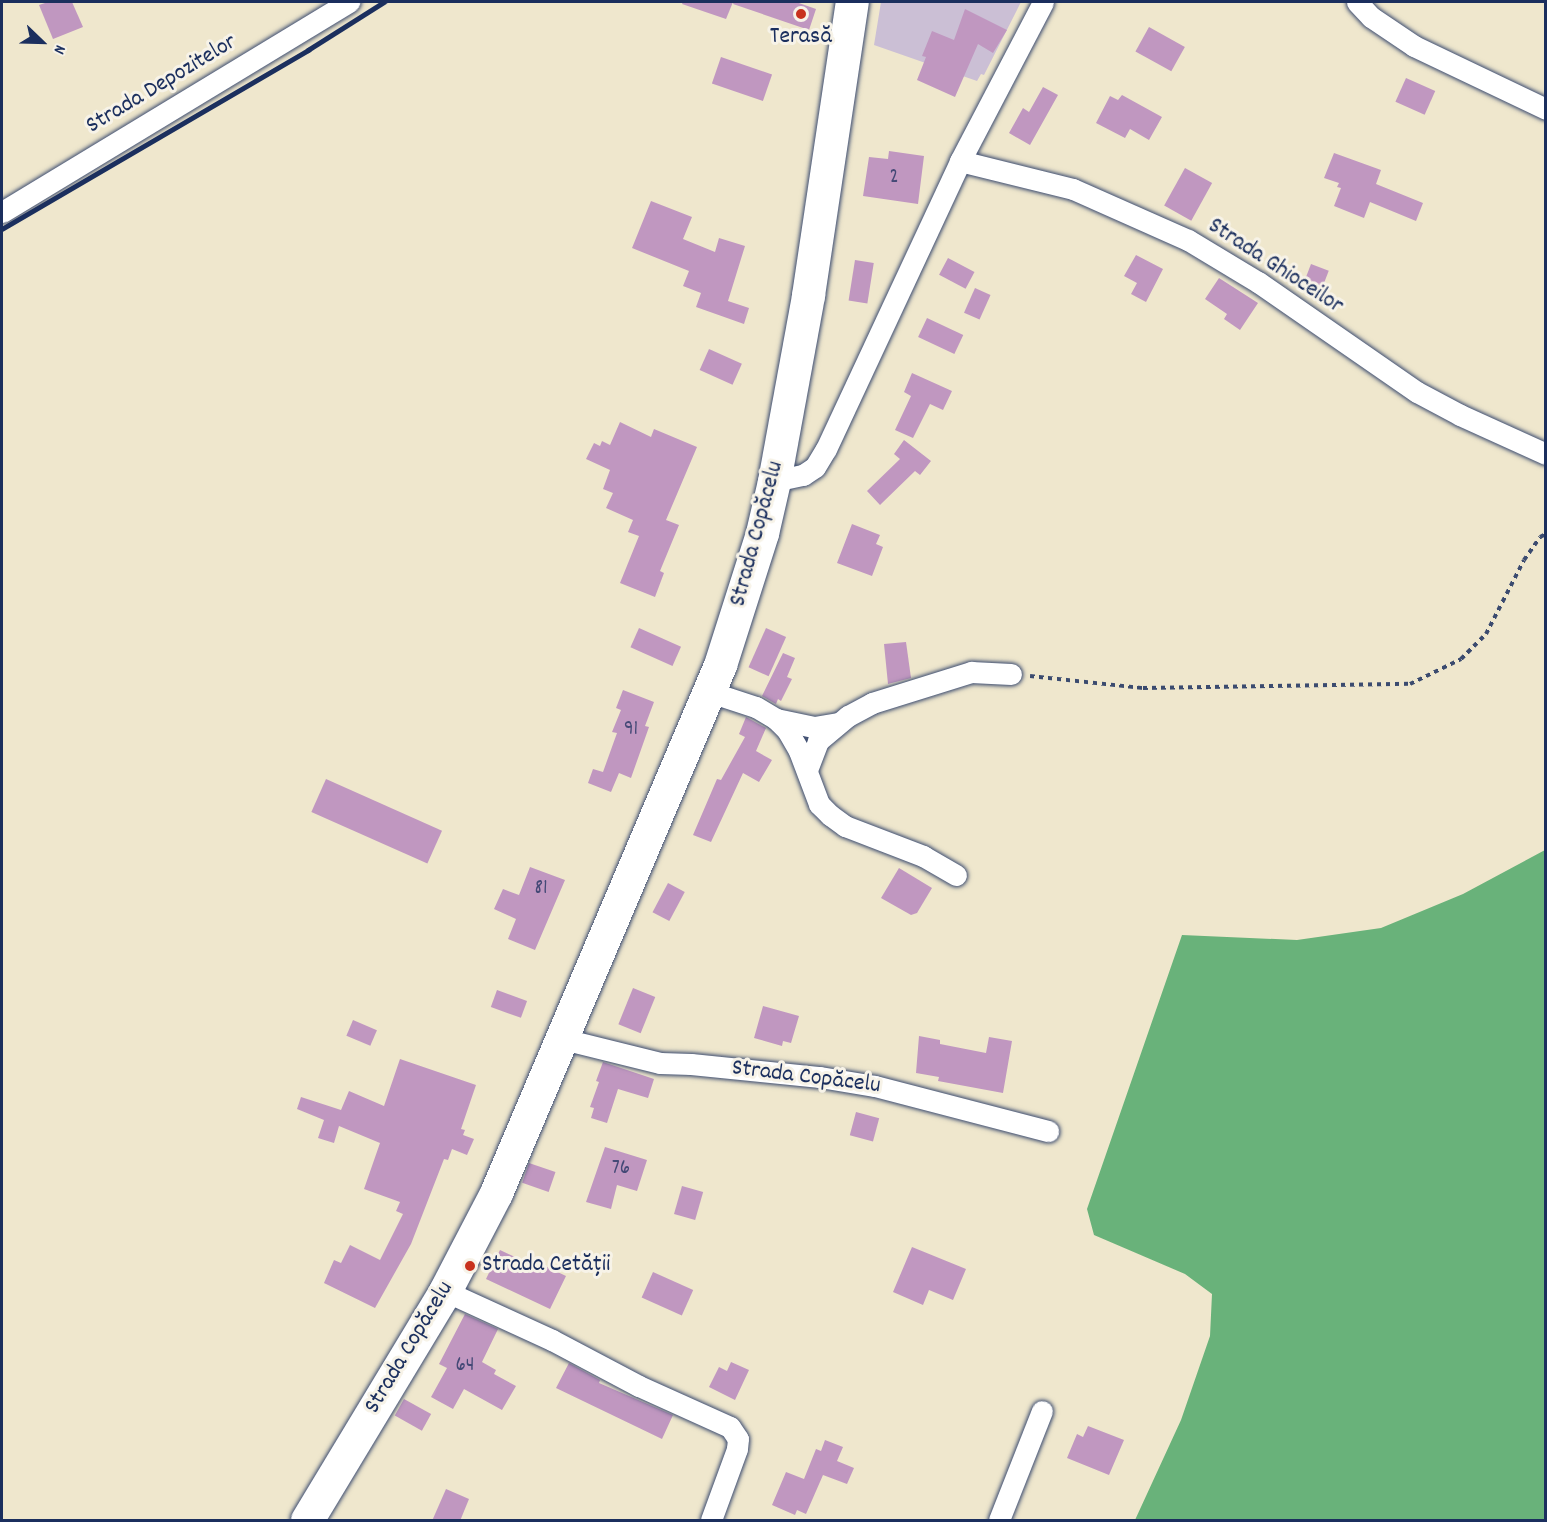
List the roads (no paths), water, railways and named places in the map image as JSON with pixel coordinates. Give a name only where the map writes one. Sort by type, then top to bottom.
[{"type":"main road","name":"Strada Copăcelu","points":[[307,1521],[445,1291],[496,1193],[710,692],[744,592],[774,481],[808,295],[852,2]]},
{"type":"street","name":"Strada Depozitelor","points":[[2,212],[349,2]]},
{"type":"street","points":[[774,481],[803,475],[815,467],[826,449],[960,161],[1043,2]]},
{"type":"street","points":[[1356,2],[1371,17],[1414,46],[1545,109]]},
{"type":"street","name":"Strada Ghioceilor","points":[[960,161],[1073,189],[1188,240],[1258,282],[1418,392],[1460,415],[1545,454]]},
{"type":"street","points":[[807,770],[818,741],[838,723],[872,703],[960,675],[987,672],[1011,674]]},
{"type":"street","points":[[710,692],[756,707],[776,719],[787,730],[807,770],[819,804],[830,815],[845,826],[922,856],[956,875]]},
{"type":"street","points":[[776,719],[814,727],[838,723]]},
{"type":"street","name":"Strada Copăcelu","points":[[563,1039],[660,1063],[820,1077],[875,1086],[1048,1131]]},
{"type":"street","points":[[445,1291],[552,1340],[639,1386],[730,1427],[738,1439],[736,1449],[711,1521]]},
{"type":"street","points":[[999,1521],[1042,1411]]},
{"type":"railway","points":[[2,229],[308,50],[384,2]]},
{"type":"place","name":"Terasă","points":[[801,14]]},
{"type":"place","name":"Strada Cetății","points":[[470,1266]]}]
